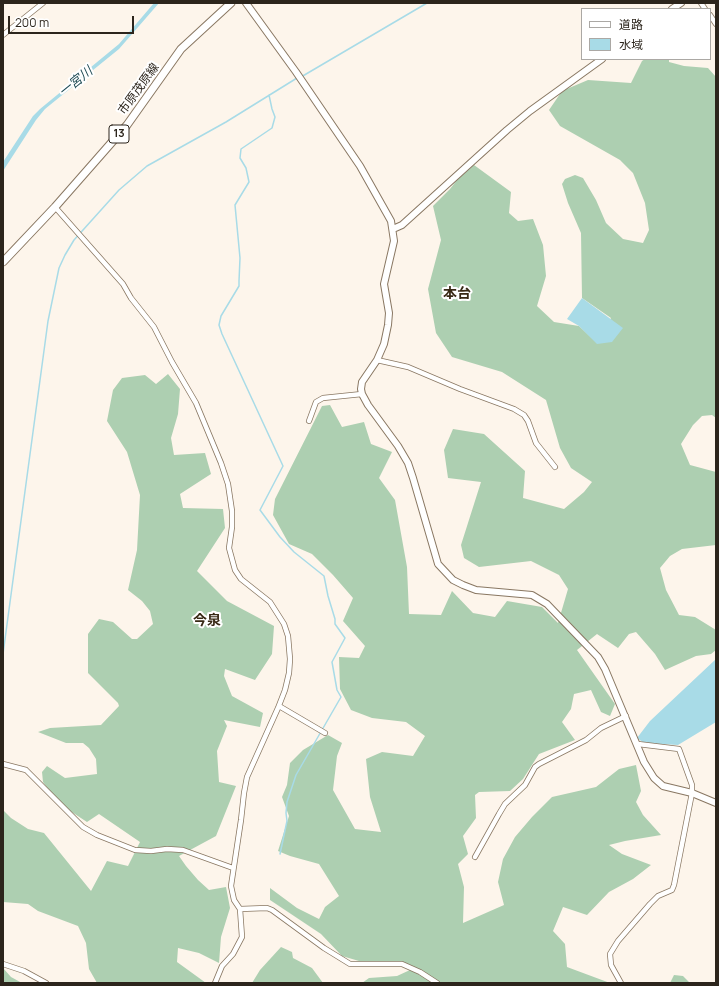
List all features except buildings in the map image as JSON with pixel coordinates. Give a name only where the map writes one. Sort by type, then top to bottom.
[{"type":"main road","name":"市原茂原線","points":[[3,262],[55,207],[127,125],[181,49],[231,3]]},
{"type":"street","points":[[3,35],[43,3]]},
{"type":"street","points":[[246,3],[304,83],[366,176],[391,221],[394,241],[384,284],[384,292],[389,313],[388,325],[384,344],[377,360],[362,382],[362,394],[368,406],[395,441],[408,462],[438,564],[453,580],[463,586],[476,590],[532,595],[547,604],[598,657],[626,716],[644,762],[654,778],[663,786],[692,793],[716,803]]},
{"type":"street","points":[[393,229],[402,225],[512,125],[601,60]]},
{"type":"street","points":[[55,207],[123,284],[131,298],[154,328],[196,403],[221,463],[228,484],[232,512],[232,527],[229,548],[235,570],[241,579],[270,602],[281,618],[286,630],[290,651],[290,665],[285,690],[248,777],[244,793],[233,868],[231,886],[234,900],[240,909],[242,938],[233,954],[222,966],[215,983]]},
{"type":"street","points":[[377,360],[408,367],[460,389],[514,409],[524,415],[528,421],[536,443],[555,467]]},
{"type":"street","points":[[309,421],[316,402],[322,398],[362,394]]},
{"type":"street","points":[[279,706],[325,733]]},
{"type":"street","points":[[475,857],[499,814],[506,804],[525,785],[539,764],[586,740],[601,728],[626,716]]},
{"type":"street","points":[[621,983],[611,965],[610,954],[618,941],[650,904],[658,896],[672,890],[692,793],[692,785],[678,749],[638,744]]},
{"type":"street","points":[[3,764],[26,770],[83,827],[97,835],[135,850],[183,850],[233,868]]},
{"type":"street","points":[[240,909],[267,908],[272,910],[324,948],[350,964],[402,964],[420,972],[437,983]]},
{"type":"street","points":[[3,964],[19,969],[46,983]]},
{"type":"green space","points":[[669,60],[669,62],[684,66],[708,68],[716,77],[716,418],[712,415],[702,416],[693,425],[681,444],[690,465],[716,472],[716,545],[682,549],[670,556],[660,568],[666,590],[679,615],[695,617],[716,630],[716,650],[711,654],[696,656],[665,670],[655,654],[636,632],[629,634],[618,648],[597,634],[577,650],[615,704],[610,716],[601,712],[591,690],[574,694],[571,709],[562,722],[575,740],[539,754],[523,779],[510,791],[479,792],[475,795],[476,818],[463,836],[468,854],[458,864],[464,887],[463,923],[504,905],[498,882],[503,859],[515,837],[552,797],[596,787],[619,769],[636,765],[641,791],[636,802],[643,815],[661,835],[609,845],[622,854],[651,865],[633,879],[609,892],[587,915],[563,907],[553,931],[565,944],[567,967],[610,983],[362,983],[369,978],[397,976],[410,970],[402,961],[359,961],[342,956],[321,934],[270,900],[270,888],[297,908],[319,919],[325,907],[339,896],[319,864],[278,851],[289,816],[282,797],[287,785],[290,763],[303,750],[328,735],[342,743],[337,756],[333,790],[355,829],[381,832],[370,797],[366,759],[382,752],[413,756],[425,736],[406,722],[372,718],[351,710],[340,689],[339,657],[359,658],[365,646],[343,621],[353,598],[312,554],[289,544],[273,515],[275,499],[322,406],[330,405],[342,427],[364,422],[371,444],[392,452],[379,478],[395,500],[407,567],[409,614],[441,615],[452,591],[473,613],[495,617],[507,601],[542,607],[558,623],[568,589],[559,575],[531,561],[479,567],[464,558],[461,545],[481,482],[448,478],[444,450],[453,429],[484,434],[525,471],[523,498],[564,509],[584,492],[592,482],[571,468],[560,448],[546,400],[502,372],[452,357],[436,333],[428,289],[441,240],[433,206],[457,180],[474,165],[511,192],[509,213],[518,221],[533,219],[543,245],[546,276],[537,306],[554,322],[579,326],[597,343],[611,318],[582,298],[581,233],[568,203],[562,184],[565,179],[575,175],[583,178],[596,200],[606,223],[623,239],[643,243],[649,230],[645,203],[633,173],[620,160],[560,126],[549,110],[562,91],[588,80],[631,83],[642,61]]},
{"type":"green space","points":[[168,374],[180,389],[178,414],[171,438],[174,455],[205,453],[211,474],[180,494],[183,508],[223,509],[225,528],[197,571],[227,601],[274,626],[272,654],[255,680],[225,669],[224,676],[232,696],[263,713],[260,727],[224,720],[227,726],[217,751],[219,782],[236,786],[216,836],[179,856],[198,880],[209,890],[226,887],[230,908],[221,937],[219,963],[199,953],[178,948],[177,962],[206,983],[97,983],[89,969],[86,943],[78,926],[38,911],[28,904],[3,902],[3,810],[11,818],[28,829],[44,833],[91,891],[107,861],[128,866],[140,842],[99,814],[87,822],[58,803],[43,782],[42,772],[47,766],[65,778],[97,774],[96,759],[89,748],[83,743],[66,743],[38,732],[50,728],[101,725],[119,706],[118,703],[88,673],[88,634],[99,619],[113,622],[132,639],[137,639],[153,624],[150,611],[142,601],[128,590],[137,550],[140,495],[127,452],[107,421],[113,390],[122,378],[145,375],[156,384]]},
{"type":"green space","points":[[281,947],[292,952],[293,958],[312,968],[323,983],[252,983],[260,970]]},
{"type":"green space","points":[[3,968],[11,977],[22,983],[3,983]]},
{"type":"green space","points":[[674,975],[683,976],[690,983],[670,983]]},
{"type":"water","name":"一宮川","points":[[154,3],[159,3],[119,49],[45,109],[36,120],[3,171],[3,162],[33,116],[119,44]]},
{"type":"water","points":[[582,298],[623,328],[612,342],[597,344],[579,326],[567,319]]},
{"type":"water","points":[[716,659],[716,722],[678,745],[644,743],[637,738],[650,721]]},
{"type":"waterway","points":[[301,77],[427,3]]},
{"type":"waterway","points":[[3,654],[48,321],[59,268],[65,255],[74,240],[119,190],[147,166],[226,122],[297,78]]},
{"type":"waterway","points":[[269,95],[275,117],[272,128],[241,149],[240,158],[246,168],[249,182],[235,205],[240,258],[239,286],[221,316],[219,325],[283,466],[260,510],[280,537],[294,552],[324,576],[335,624],[345,638],[332,662],[337,690],[341,697],[296,775],[287,802],[287,821],[280,854]]},
{"type":"district","name":"本台","points":[[457,294]]},
{"type":"district","name":"今泉","points":[[207,621]]}]
